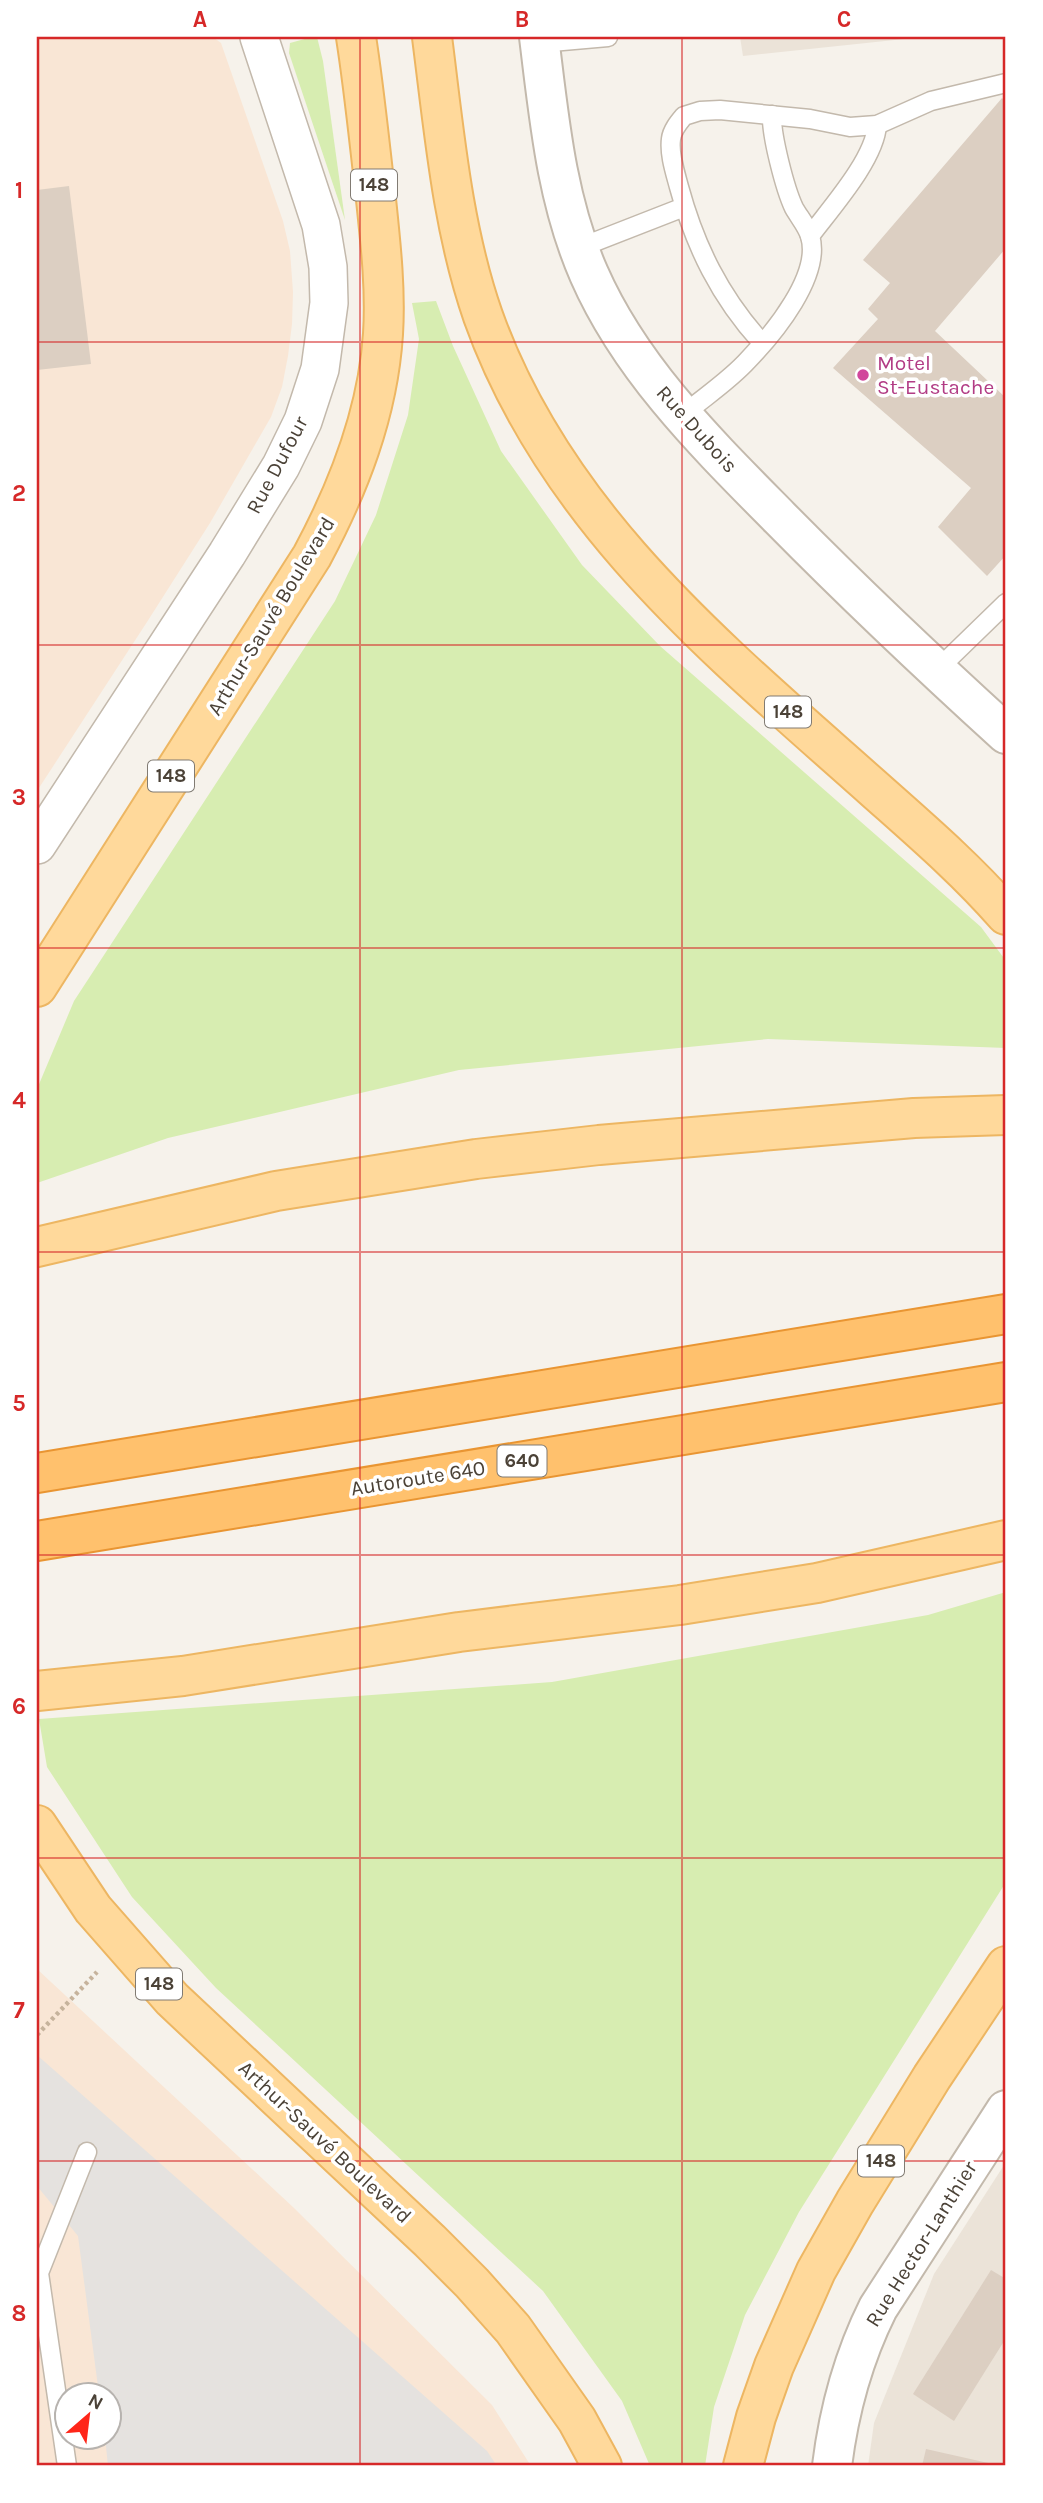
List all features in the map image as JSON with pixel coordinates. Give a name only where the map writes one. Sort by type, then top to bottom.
[{"type":"highway","points":[[37,1473],[1006,1314]]},
{"type":"highway","name":"Autoroute 640","points":[[37,1541],[1006,1382]]},
{"type":"main road","name":"Arthur-Sauvé Boulevard","points":[[37,987],[312,556],[340,502],[360,450],[379,363],[383,304],[380,243],[356,37]]},
{"type":"main road","name":"148","points":[[432,37],[449,167],[471,276],[498,355],[536,429],[557,463],[619,547],[675,608],[747,676],[935,843],[1006,915]]},
{"type":"main road","points":[[37,1247],[276,1191],[476,1159],[599,1145],[914,1118],[1006,1115]]},
{"type":"main road","points":[[37,1691],[183,1676],[459,1632],[680,1605],[817,1583],[1006,1540]]},
{"type":"main road","name":"Arthur-Sauvé Boulevard","points":[[37,1825],[93,1909],[172,1999],[421,2232],[505,2319],[552,2382],[602,2466]]},
{"type":"main road","name":"148","points":[[743,2466],[774,2366],[816,2271],[932,2077],[1006,1966]]},
{"type":"street","name":"Rue Dufour","points":[[37,845],[227,554],[281,466],[303,421],[320,369],[329,303],[328,267],[321,225],[259,37]]},
{"type":"street","name":"Rue Dubois","points":[[539,40],[557,169],[579,248],[619,334],[717,454],[811,549],[1006,734]]},
{"type":"street","name":"Rue Hector-Lanthier","points":[[832,2466],[842,2408],[862,2340],[878,2308],[1006,2110]]},
{"type":"lane","points":[[539,40],[608,37]]},
{"type":"lane","points":[[762,342],[727,301],[699,247],[684,207],[673,167],[671,136],[684,116],[720,110],[850,127],[877,125],[931,101],[1006,83]]},
{"type":"lane","points":[[683,415],[748,361],[801,292],[811,260],[810,236],[793,206],[773,134],[772,115]]},
{"type":"lane","points":[[810,236],[861,166],[876,137],[877,125]]},
{"type":"lane","points":[[579,248],[684,207]]},
{"type":"lane","points":[[937,670],[1006,603]]},
{"type":"lane","points":[[67,2466],[39,2273],[88,2152]]},
{"type":"path","points":[[37,2035],[105,1964]]},
{"type":"shaded area","points":[[37,37],[213,37],[221,43],[283,221],[290,251],[293,292],[288,356],[282,387],[271,417],[210,523],[37,791]]},
{"type":"shaded area","points":[[740,37],[923,37],[743,56]]},
{"type":"shaded area","points":[[37,1969],[294,2208],[492,2405],[531,2466],[37,2466]]},
{"type":"shaded area","points":[[37,2055],[487,2451],[497,2466],[108,2466],[106,2450],[122,2450],[122,2380],[97,2380],[78,2236],[37,2186]]},
{"type":"shaded area","points":[[1006,2162],[1006,2466],[868,2466],[874,2423],[934,2274]]},
{"type":"green space","points":[[317,37],[323,61],[345,220],[289,53],[290,43]]},
{"type":"green space","points":[[436,301],[453,346],[501,451],[582,565],[660,646],[981,927],[1006,961],[1006,1048],[768,1039],[459,1070],[168,1138],[37,1183],[37,1089],[74,1001],[335,601],[376,515],[408,415],[419,339],[412,303]]},
{"type":"green space","points":[[1006,1592],[1006,1882],[799,2212],[745,2315],[714,2407],[705,2466],[650,2466],[622,2401],[543,2291],[216,1988],[132,1897],[47,1767],[39,1719],[552,1682],[928,1615]]},
{"type":"building","points":[[1002,98],[1006,102],[1006,248],[935,331],[1006,398],[1006,555],[987,576],[938,527],[971,488],[833,368],[878,319],[868,309],[890,283],[863,260]]},
{"type":"building","points":[[69,186],[91,364],[37,370],[37,190]]},
{"type":"building","points":[[991,2270],[1006,2279],[1006,2338],[954,2421],[913,2394]]},
{"type":"building","points":[[926,2449],[997,2465],[997,2466],[922,2466]]},
{"type":"place","name":"Motel St-Eustache","points":[[863,375]]}]
